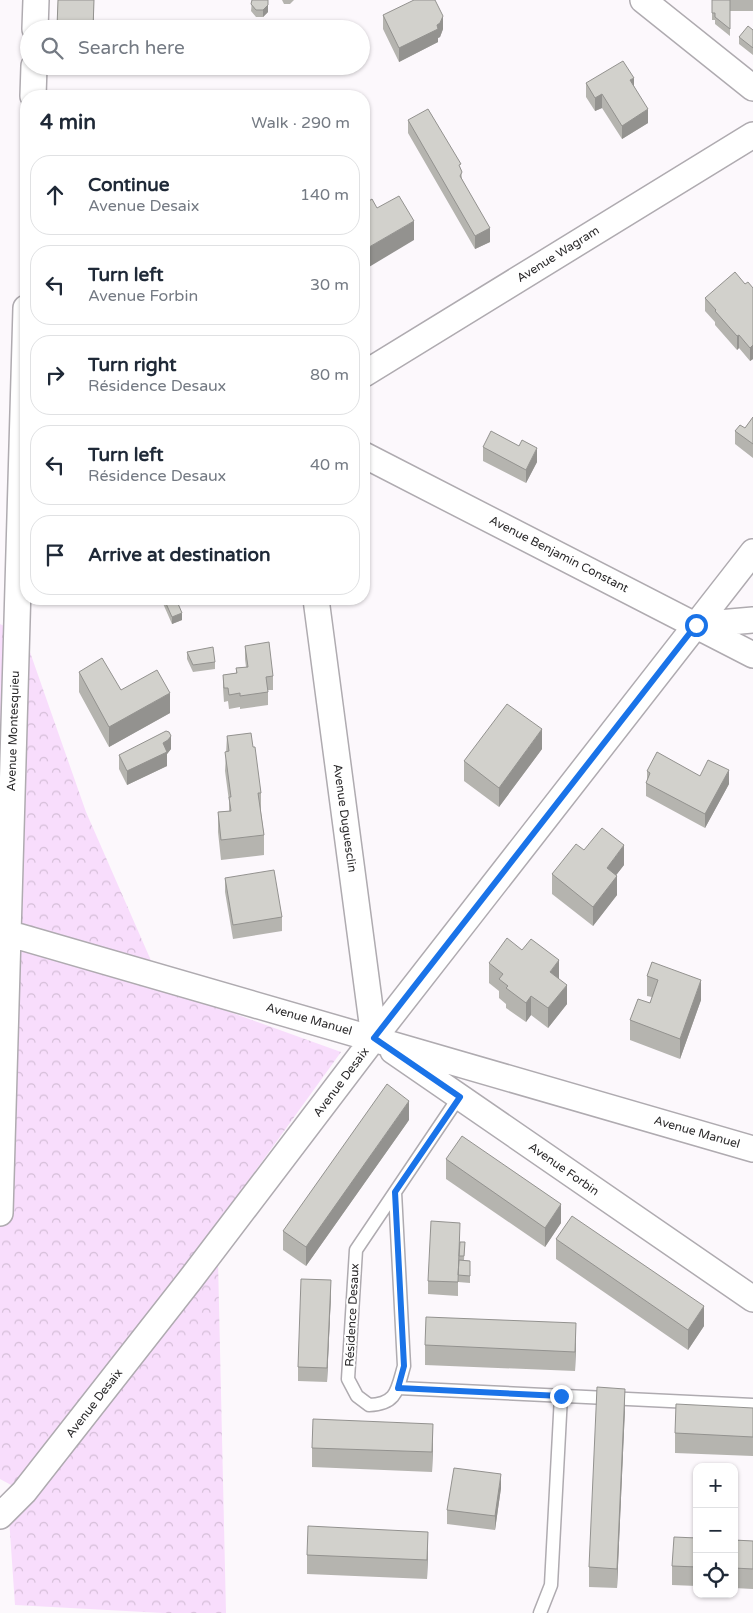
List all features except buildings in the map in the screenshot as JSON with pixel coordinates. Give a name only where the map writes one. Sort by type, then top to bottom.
[{"type":"street","points":[[35,20],[36,0]]},
{"type":"street","points":[[643,0],[753,88]]},
{"type":"street","points":[[33,90],[34,75]]},
{"type":"street","name":"Avenue Wagram","points":[[370,370],[753,134]]},
{"type":"street","name":"Avenue Montesquieu","points":[[0,1213],[4,932],[20,449]]},
{"type":"street","name":"Avenue Benjamin Constant","points":[[370,458],[753,655]]},
{"type":"street","name":"Avenue Desaix","points":[[0,1516],[24,1492],[104,1390],[374,1038],[753,552]]},
{"type":"street","name":"Avenue Duguesclin","points":[[317,605],[374,1038]]},
{"type":"street","points":[[696,625],[753,620]]},
{"type":"street","name":"Avenue Manuel","points":[[4,932],[753,1149]]},
{"type":"street","name":"Avenue Forbin","points":[[374,1038],[753,1300]]},
{"type":"lane","name":"Résidence Desaux","points":[[398,1388],[392,1397],[381,1405],[369,1406],[357,1396],[348,1379],[356,1250],[460,1097]]},
{"type":"lane","points":[[395,1192],[404,1366],[398,1388],[753,1405]]},
{"type":"lane","points":[[540,1613],[551,1585],[561,1396]]},
{"type":"green space","points":[[0,624],[24,635],[86,812],[163,988],[341,1052],[24,1492],[0,1479]]},
{"type":"green space","points":[[218,1261],[226,1613],[163,1613],[15,1605],[9,1518]]},
{"type":"route","points":[[561,1396],[398,1388],[404,1366],[395,1192],[460,1097],[374,1038],[696,625]]}]
